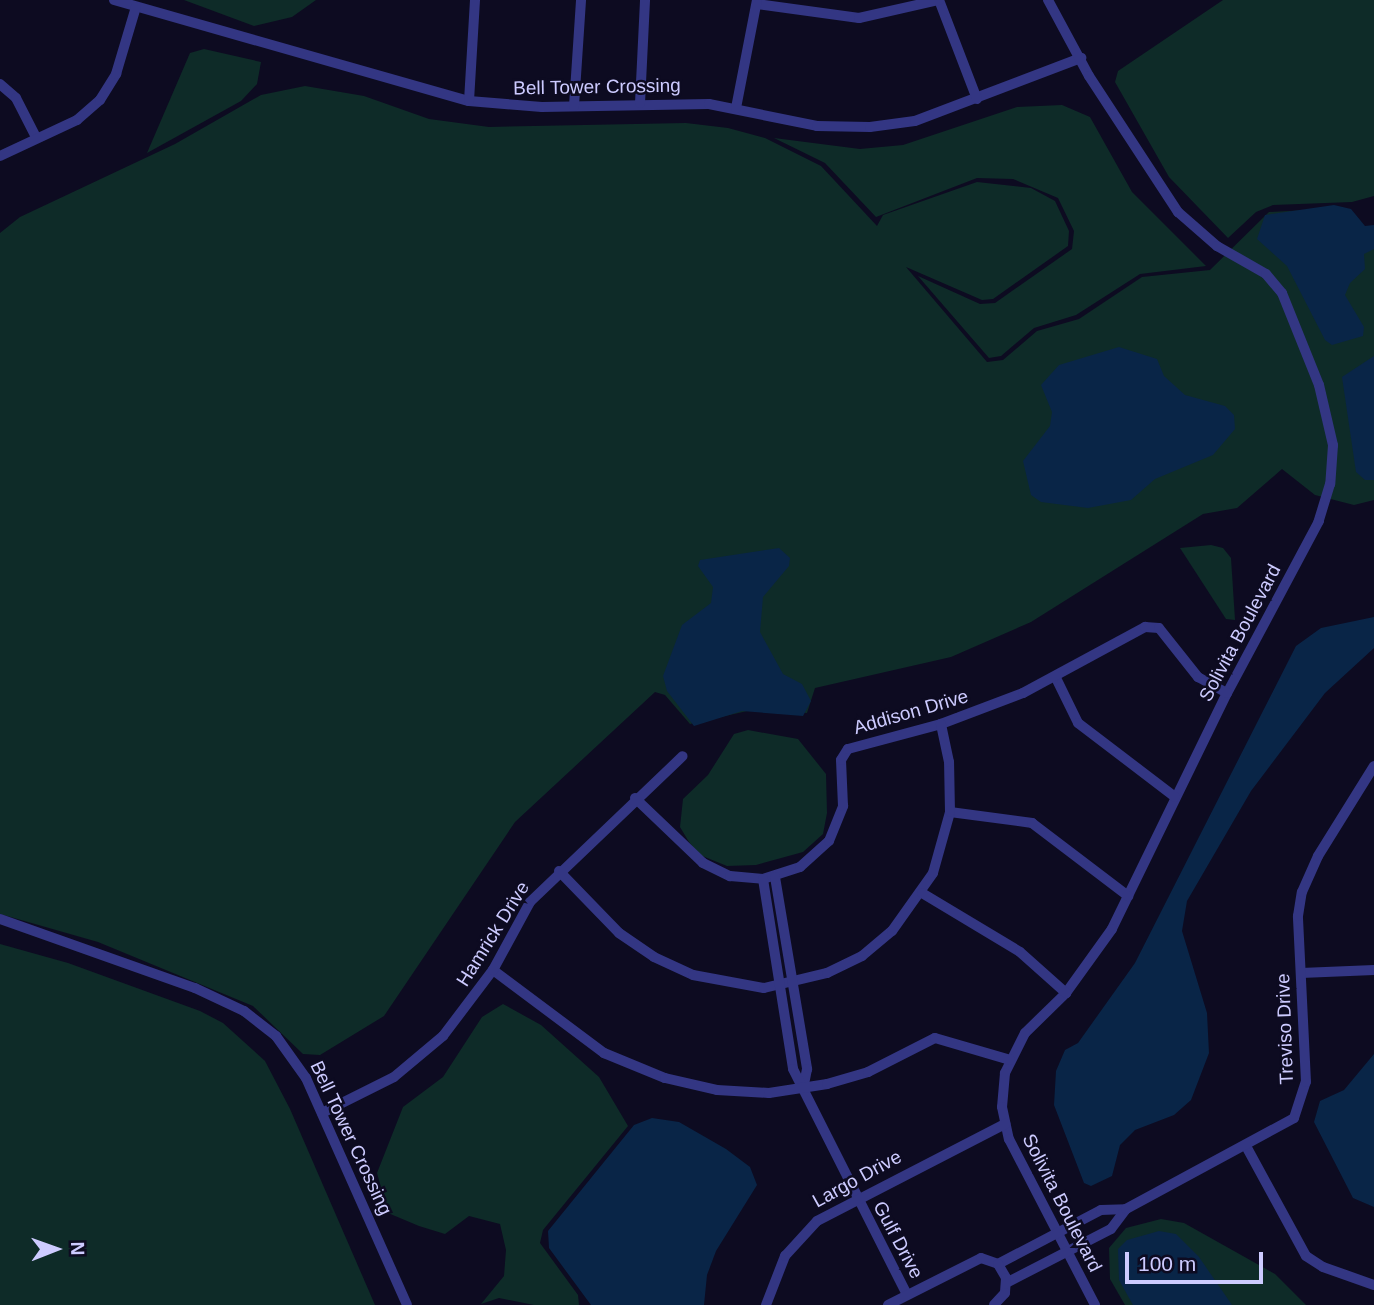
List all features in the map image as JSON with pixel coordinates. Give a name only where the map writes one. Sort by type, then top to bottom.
[{"type":"street","name":"Bell Tower Crossing","points":[[114,0],[418,90],[469,101],[574,106],[640,103],[736,108],[794,123],[870,127],[926,118],[1081,58]]},
{"type":"street","points":[[469,101],[475,0]]},
{"type":"street","points":[[574,106],[581,0]]},
{"type":"street","points":[[640,103],[645,0]]},
{"type":"street","points":[[736,108],[757,2],[859,18],[939,0],[977,99]]},
{"type":"street","name":"Solivita Boulevard","points":[[1048,0],[1081,58],[1178,212],[1217,246],[1266,274],[1282,293],[1330,419],[1332,471],[1319,521],[1227,693],[1099,951],[1066,993],[1026,1033],[1010,1059],[1002,1096],[1005,1124],[1095,1305]]},
{"type":"street","points":[[0,156],[76,120],[106,92],[136,6]]},
{"type":"street","points":[[0,83],[16,98],[36,137]]},
{"type":"street","name":"Addison Drive","points":[[635,798],[703,863],[730,876],[763,879],[775,877],[808,862],[834,832],[843,806],[841,760],[845,751],[941,724],[1056,678],[1145,627],[1154,626],[1198,677],[1227,693]]},
{"type":"street","points":[[1056,678],[1078,723],[1175,797]]},
{"type":"street","points":[[559,870],[619,933],[654,957],[714,981],[780,986],[839,968],[873,948],[901,922],[922,893],[939,858],[950,812],[949,762],[941,724]]},
{"type":"street","name":"Hamrick Drive","points":[[322,1114],[380,1085],[424,1053],[460,1016],[493,970],[521,914],[559,870],[682,756]]},
{"type":"street","name":"Treviso Drive","points":[[999,1264],[1105,1209],[1126,1209],[1294,1118],[1303,1103],[1306,1082],[1298,916],[1302,892],[1318,856],[1374,766]]},
{"type":"street","points":[[950,812],[1032,823],[1128,896]]},
{"type":"street","name":"Gulf Drive","points":[[775,877],[807,1069],[803,1089]]},
{"type":"street","name":"Gulf Drive","points":[[763,879],[793,1069],[907,1295]]},
{"type":"street","points":[[922,893],[1020,952],[1066,993]]},
{"type":"street","name":"Bell Tower Crossing","points":[[0,919],[141,966],[244,1010],[290,1052],[322,1114],[407,1305]]},
{"type":"street","points":[[493,970],[570,1032],[639,1069],[691,1086],[743,1094],[803,1089],[868,1072],[934,1038],[1010,1059]]},
{"type":"street","points":[[1301,973],[1374,970]]},
{"type":"street","name":"Largo Drive","points":[[766,1305],[776,1272],[795,1241],[817,1221],[856,1198],[1005,1124]]},
{"type":"street","points":[[1246,1146],[1301,1251],[1324,1267],[1374,1285]]},
{"type":"street","name":"Treviso Drive","points":[[1006,1283],[1114,1227],[1126,1209]]},
{"type":"street","points":[[888,1305],[973,1259],[985,1258],[999,1264],[1006,1283],[1005,1293],[994,1305]]},
{"type":"green space","points":[[184,0],[316,0],[292,17],[254,26]]},
{"type":"green space","points":[[1223,0],[1374,0],[1374,196],[1352,202],[1273,205],[1256,212],[1228,238],[1169,177],[1115,82],[1118,71]]},
{"type":"green space","points":[[204,49],[261,62],[257,84],[241,101],[147,153],[190,53]]},
{"type":"green space","points":[[305,86],[364,96],[429,119],[489,127],[686,123],[728,128],[765,138],[821,166],[877,226],[883,215],[977,182],[1031,188],[1055,201],[1069,231],[1068,246],[993,299],[982,300],[906,267],[987,362],[1003,360],[1037,331],[1079,319],[1142,277],[1210,270],[1269,212],[1328,209],[1364,234],[1374,231],[1374,500],[1354,505],[1315,495],[1282,469],[1237,508],[1203,514],[1031,622],[951,657],[815,688],[807,713],[756,709],[690,724],[665,695],[655,692],[515,822],[384,1016],[320,1055],[303,1054],[253,1006],[98,942],[0,914],[0,233],[20,217],[175,144],[261,95]]},
{"type":"green space","points":[[1062,105],[1090,117],[1132,192],[1206,266],[1140,274],[1076,315],[1034,328],[1001,356],[989,358],[918,276],[980,304],[995,303],[1072,249],[1074,231],[1058,198],[1013,179],[977,178],[876,217],[825,163],[774,138],[860,149],[903,145],[1017,107]]},
{"type":"green space","points":[[1211,545],[1223,548],[1231,558],[1235,620],[1226,619],[1180,548]]},
{"type":"green space","points":[[748,730],[798,739],[826,774],[827,813],[823,834],[803,852],[756,865],[727,866],[700,855],[689,842],[680,827],[683,799],[708,775],[734,734]]},
{"type":"green space","points":[[0,944],[68,963],[200,1011],[223,1023],[265,1061],[290,1109],[375,1305],[0,1305]]},
{"type":"green space","points":[[503,1004],[541,1025],[599,1077],[628,1126],[543,1230],[540,1243],[578,1295],[579,1305],[534,1305],[499,1298],[481,1304],[504,1276],[506,1250],[500,1224],[469,1216],[445,1234],[419,1226],[388,1213],[377,1173],[403,1107],[443,1077],[482,1017]]},
{"type":"green space","points":[[1161,1219],[1184,1223],[1275,1274],[1306,1305],[1125,1305],[1110,1279],[1109,1248],[1126,1228]]},
{"type":"water","points":[[1334,205],[1351,209],[1365,226],[1374,225],[1374,249],[1364,254],[1365,269],[1350,283],[1345,295],[1364,327],[1363,336],[1332,345],[1325,340],[1287,266],[1257,239],[1265,215]]},
{"type":"water","points":[[1119,347],[1157,359],[1164,376],[1185,395],[1225,406],[1234,415],[1235,429],[1213,455],[1155,479],[1131,500],[1088,508],[1041,502],[1031,495],[1023,461],[1050,426],[1052,412],[1041,385],[1059,365]]},
{"type":"water","points":[[1374,356],[1374,480],[1365,480],[1356,472],[1342,377]]},
{"type":"water","points":[[779,548],[790,558],[789,566],[763,597],[760,632],[783,674],[802,684],[811,701],[803,716],[742,711],[694,726],[667,691],[663,676],[682,625],[711,603],[713,587],[698,566],[700,560]]},
{"type":"water","points":[[1374,617],[1374,648],[1325,693],[1251,791],[1187,901],[1182,931],[1207,1013],[1209,1053],[1191,1100],[1174,1115],[1135,1130],[1120,1145],[1112,1176],[1091,1186],[1084,1183],[1054,1105],[1056,1071],[1065,1050],[1078,1043],[1135,963],[1296,646],[1321,628]]},
{"type":"water","points":[[1374,1054],[1374,1207],[1353,1198],[1314,1122],[1320,1101],[1344,1090]]},
{"type":"water","points":[[652,1118],[679,1122],[726,1149],[750,1167],[757,1185],[716,1251],[707,1275],[704,1305],[591,1305],[549,1248],[548,1231],[634,1125]]},
{"type":"water","points":[[1159,1231],[1176,1234],[1199,1257],[1232,1305],[1133,1305],[1119,1280],[1118,1249],[1127,1240]]}]
